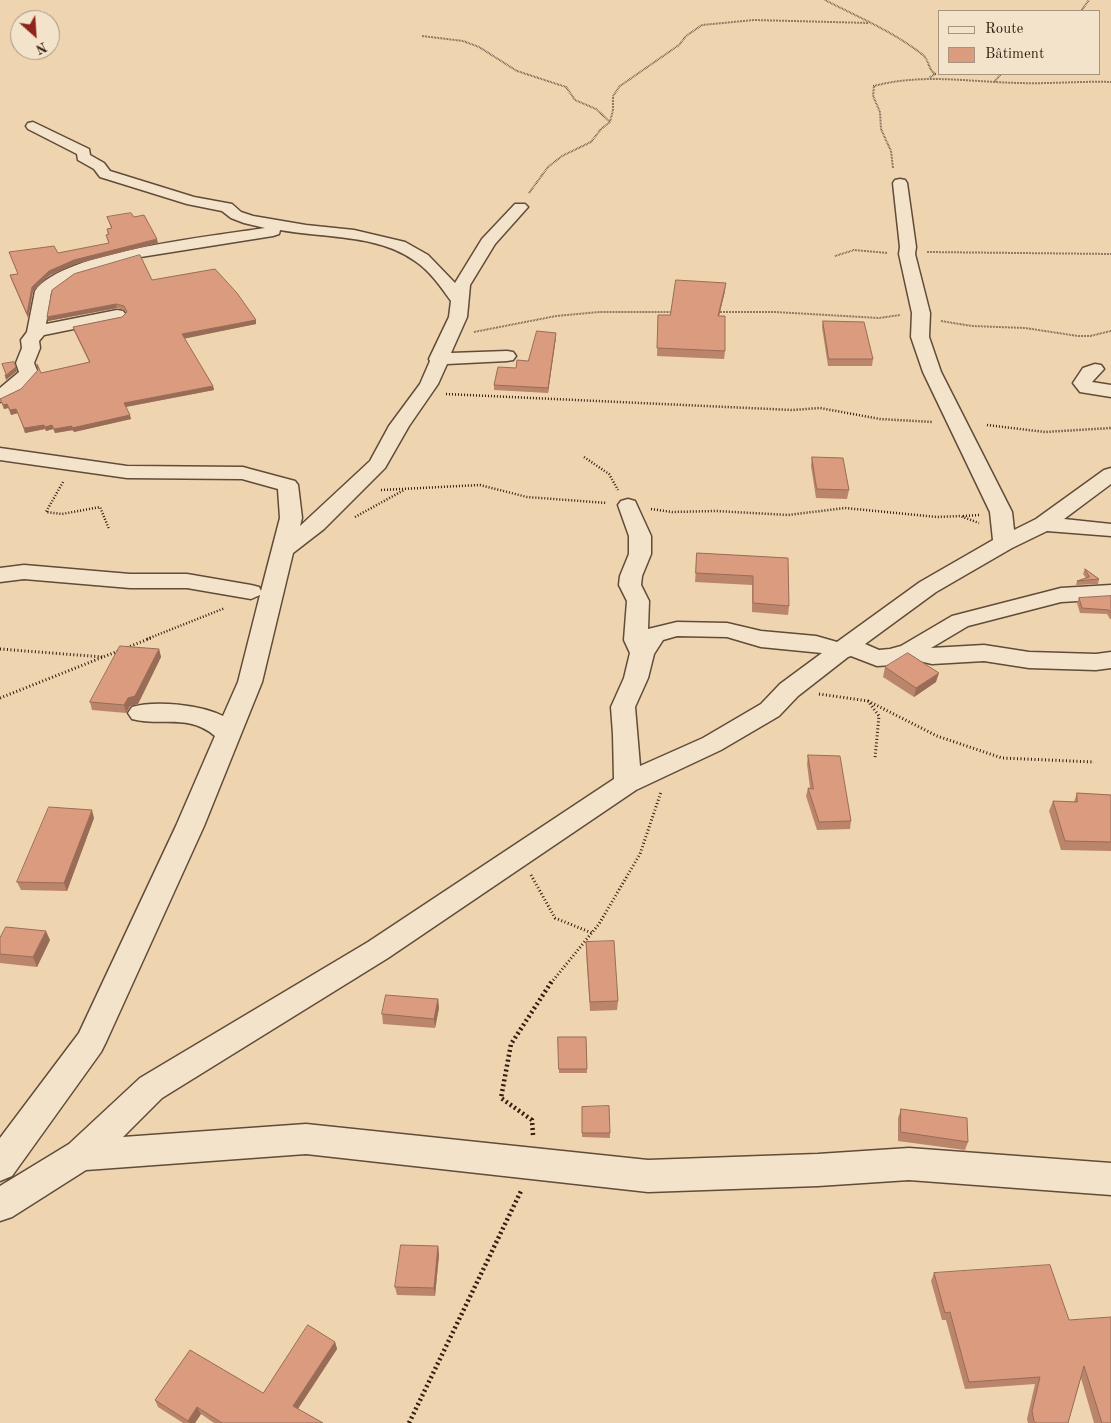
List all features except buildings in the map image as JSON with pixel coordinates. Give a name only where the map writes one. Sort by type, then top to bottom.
[{"type":"street","points":[[32,126],[84,152],[83,157],[99,166],[105,174],[192,201],[227,206],[236,215],[249,220],[306,230],[354,235],[399,245],[422,258],[445,281],[460,301]]},
{"type":"street","points":[[900,183],[908,247],[907,254],[920,315],[920,337],[932,372],[970,424],[1001,512],[1004,543]]},
{"type":"street","points":[[283,550],[316,524],[378,464],[399,426],[429,384],[438,359],[458,317],[462,286],[488,242],[520,207]]},
{"type":"street","points":[[0,396],[14,388],[29,373],[25,363],[31,348],[30,340],[36,331],[43,292],[68,273],[125,255],[212,242],[247,234],[306,230]]},
{"type":"street","points":[[36,331],[117,315]]},
{"type":"street","points":[[438,359],[507,356]]},
{"type":"street","points":[[1095,370],[1090,372],[1082,383],[1087,388],[1111,391]]},
{"type":"street","points":[[0,454],[127,472],[243,473],[288,485],[291,518],[250,682],[190,826],[90,1042],[0,1166]]},
{"type":"street","points":[[0,1205],[81,1155],[151,1088],[378,950],[627,783],[712,744],[770,710],[789,690],[893,611],[928,587],[1004,543],[1044,524],[1111,474]]},
{"type":"street","points":[[628,505],[640,536],[640,554],[631,576],[630,585],[638,600],[636,640],[642,653]]},
{"type":"street","points":[[1044,524],[1111,530]]},
{"type":"street","points":[[0,575],[24,572],[130,581],[187,581],[251,592]]},
{"type":"street","points":[[627,783],[626,734],[623,707],[636,678],[642,653],[655,635],[677,629],[727,630],[760,639],[845,648],[877,658],[893,657],[909,651],[960,621],[1061,595],[1111,592]]},
{"type":"street","points":[[909,651],[932,656],[984,653],[1029,660],[1096,662],[1111,660]]},
{"type":"street","points":[[140,713],[174,712],[213,721],[228,734]]},
{"type":"street","points":[[81,1155],[306,1139],[534,1162],[648,1176],[818,1170],[908,1164],[1111,1179]]},
{"type":"path","points":[[824,0],[902,40],[926,56],[930,70],[935,74],[929,78]]},
{"type":"path","points":[[520,207],[548,167],[562,156],[591,142],[601,129],[610,122],[614,110],[613,96],[620,86],[679,45],[686,36],[702,24],[754,20],[869,23]]},
{"type":"path","points":[[422,36],[463,41],[479,47],[517,71],[566,87],[575,100],[596,109],[610,122]]},
{"type":"path","points":[[995,81],[999,75]]},
{"type":"path","points":[[900,183],[894,169],[891,151],[881,129],[880,112],[873,96],[874,86],[892,79],[929,78],[995,81],[1111,82]]},
{"type":"path","points":[[835,256],[839,253],[859,250],[907,254],[960,251],[1073,255],[1111,254]]},
{"type":"path","points":[[446,342],[478,330],[556,316],[599,312],[674,312]]},
{"type":"path","points":[[711,312],[775,312],[879,318],[892,315],[920,315],[972,326],[1026,328],[1078,336],[1090,336],[1111,331]]},
{"type":"path","points":[[422,395],[449,394],[559,398],[792,410],[820,408],[880,419],[970,424],[1045,432],[1111,428]]},
{"type":"path","points":[[584,456],[609,474],[628,505]]},
{"type":"path","points":[[74,464],[46,512],[62,514],[100,507],[109,529]]},
{"type":"path","points":[[0,649],[21,653],[76,653],[103,657]]},
{"type":"path","points":[[789,690],[868,701],[937,736],[1002,758],[1094,762]]},
{"type":"path","points":[[868,701],[879,716],[875,758]]},
{"type":"path","points":[[409,1423],[534,1162],[532,1120],[501,1098],[511,1044],[552,983],[592,933],[640,854],[663,785],[627,783]]},
{"type":"path","points":[[520,856],[555,918],[592,933]]}]
